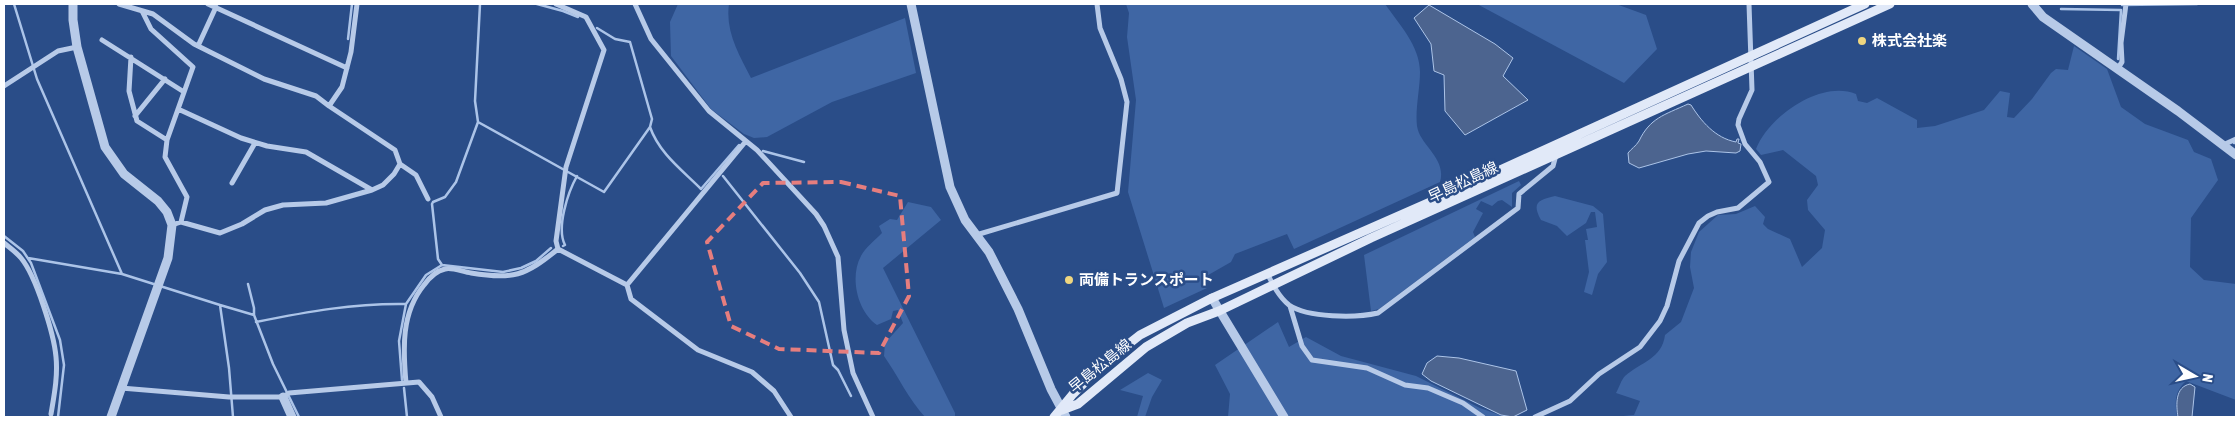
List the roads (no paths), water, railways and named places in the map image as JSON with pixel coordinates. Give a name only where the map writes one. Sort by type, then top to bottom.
[{"type":"main road","name":"早島松島線","points":[[1064,414],[1073,394],[1103,364],[1140,335],[1212,298],[1430,202],[1865,4]]},
{"type":"main road","name":"早島松島線","points":[[1054,417],[1064,414],[1078,404],[1146,347],[1187,323],[1219,311],[1371,238],[1890,4]]},
{"type":"street","points":[[73,4],[77,47],[105,147],[124,174],[158,201],[177,224],[220,233],[242,224],[265,210],[283,205],[326,203],[372,190],[383,185],[394,174],[400,164]]},
{"type":"street","points":[[119,4],[152,14],[198,46],[264,79],[316,96],[395,150],[400,164],[416,175],[428,199]]},
{"type":"street","points":[[208,4],[346,68]]},
{"type":"street","points":[[329,106],[342,87],[351,52],[358,4]]},
{"type":"street","points":[[556,4],[586,17],[604,50],[565,169],[556,241],[558,249],[628,284]]},
{"type":"street","points":[[635,4],[651,39],[708,111],[746,141],[809,207],[824,226],[838,257],[844,330],[853,373],[873,417]]},
{"type":"street","points":[[911,4],[950,187],[965,220],[988,252],[1018,309],[1064,414]]},
{"type":"street","points":[[976,235],[1117,193],[1127,102],[1100,28],[1097,4]]},
{"type":"street","points":[[1535,417],[1570,401],[1599,374],[1640,347],[1660,321],[1667,306],[1679,260],[1699,223],[1716,212],[1738,208],[1770,182],[1760,162],[1745,144],[1738,125],[1739,118],[1752,90],[1749,4]]},
{"type":"street","points":[[2032,4],[2044,17],[2118,68],[2236,155]]},
{"type":"street","points":[[2118,68],[2122,62],[2121,43],[2126,6]]},
{"type":"street","points":[[198,46],[216,7]]},
{"type":"street","points":[[110,417],[168,258],[177,224],[187,197],[165,157],[167,140],[193,66],[151,29],[142,11]]},
{"type":"street","points":[[102,40],[184,92]]},
{"type":"street","points":[[4,86],[58,52],[77,47]]},
{"type":"street","points":[[131,57],[129,91],[137,121],[167,140]]},
{"type":"street","points":[[135,116],[165,79]]},
{"type":"street","points":[[178,109],[255,143],[306,152],[372,190]]},
{"type":"street","points":[[2223,145],[2236,139]]},
{"type":"street","points":[[628,284],[746,141]]},
{"type":"street","points":[[232,183],[255,143]]},
{"type":"street","points":[[1290,306],[1326,314],[1352,316],[1378,313],[1518,208],[1519,194],[1553,166],[1556,155]]},
{"type":"street","points":[[4,243],[22,259],[30,273],[52,336],[56,357],[56,378],[51,414]]},
{"type":"street","points":[[406,383],[404,352],[409,309],[415,295],[435,273],[446,268],[496,277],[508,277],[522,273],[541,263],[558,249]]},
{"type":"street","points":[[1267,273],[1273,285],[1290,306],[1302,346],[1312,360],[1367,368],[1406,385],[1428,388],[1463,403],[1483,417]]},
{"type":"street","points":[[628,284],[631,299],[698,350],[752,372],[774,391],[790,417]]},
{"type":"street","points":[[1212,298],[1284,417]]},
{"type":"street","points":[[121,388],[229,397],[286,395],[419,382],[432,397],[441,417]]},
{"type":"street","points":[[286,395],[292,417]]},
{"type":"waterway","points":[[14,4],[37,79],[122,274]]},
{"type":"waterway","points":[[348,39],[352,4]]},
{"type":"waterway","points":[[442,265],[438,259],[432,204],[445,197],[456,182],[478,122],[475,101],[480,4]]},
{"type":"waterway","points":[[537,4],[578,17]]},
{"type":"waterway","points":[[2122,5],[2197,4]]},
{"type":"waterway","points":[[2061,9],[2121,10]]},
{"type":"waterway","points":[[2118,59],[2121,10]]},
{"type":"waterway","points":[[478,122],[604,192],[650,127],[652,119],[630,42],[615,39],[597,28]]},
{"type":"waterway","points":[[650,127],[665,153],[701,189],[739,145]]},
{"type":"waterway","points":[[763,151],[804,162]]},
{"type":"waterway","points":[[563,246],[565,245],[562,220],[570,191],[577,176]]},
{"type":"waterway","points":[[723,176],[800,273],[819,302],[833,365],[838,370],[851,396]]},
{"type":"waterway","points":[[4,236],[23,251],[31,263],[60,340],[64,365],[58,417]]},
{"type":"waterway","points":[[402,380],[399,341],[406,304],[426,275],[442,265],[503,272],[521,268],[536,261],[551,248]]},
{"type":"waterway","points":[[28,258],[122,274],[220,305],[229,368],[233,417]]},
{"type":"waterway","points":[[248,284],[254,315]]},
{"type":"waterway","points":[[256,322],[349,307],[406,304]]},
{"type":"waterway","points":[[220,305],[254,315],[273,364],[299,417]]},
{"type":"waterway","points":[[404,388],[407,417]]},
{"type":"place","name":"株式会社楽","points":[[1862,41]]},
{"type":"place","name":"両備トランスポート","points":[[1069,280]]}]
